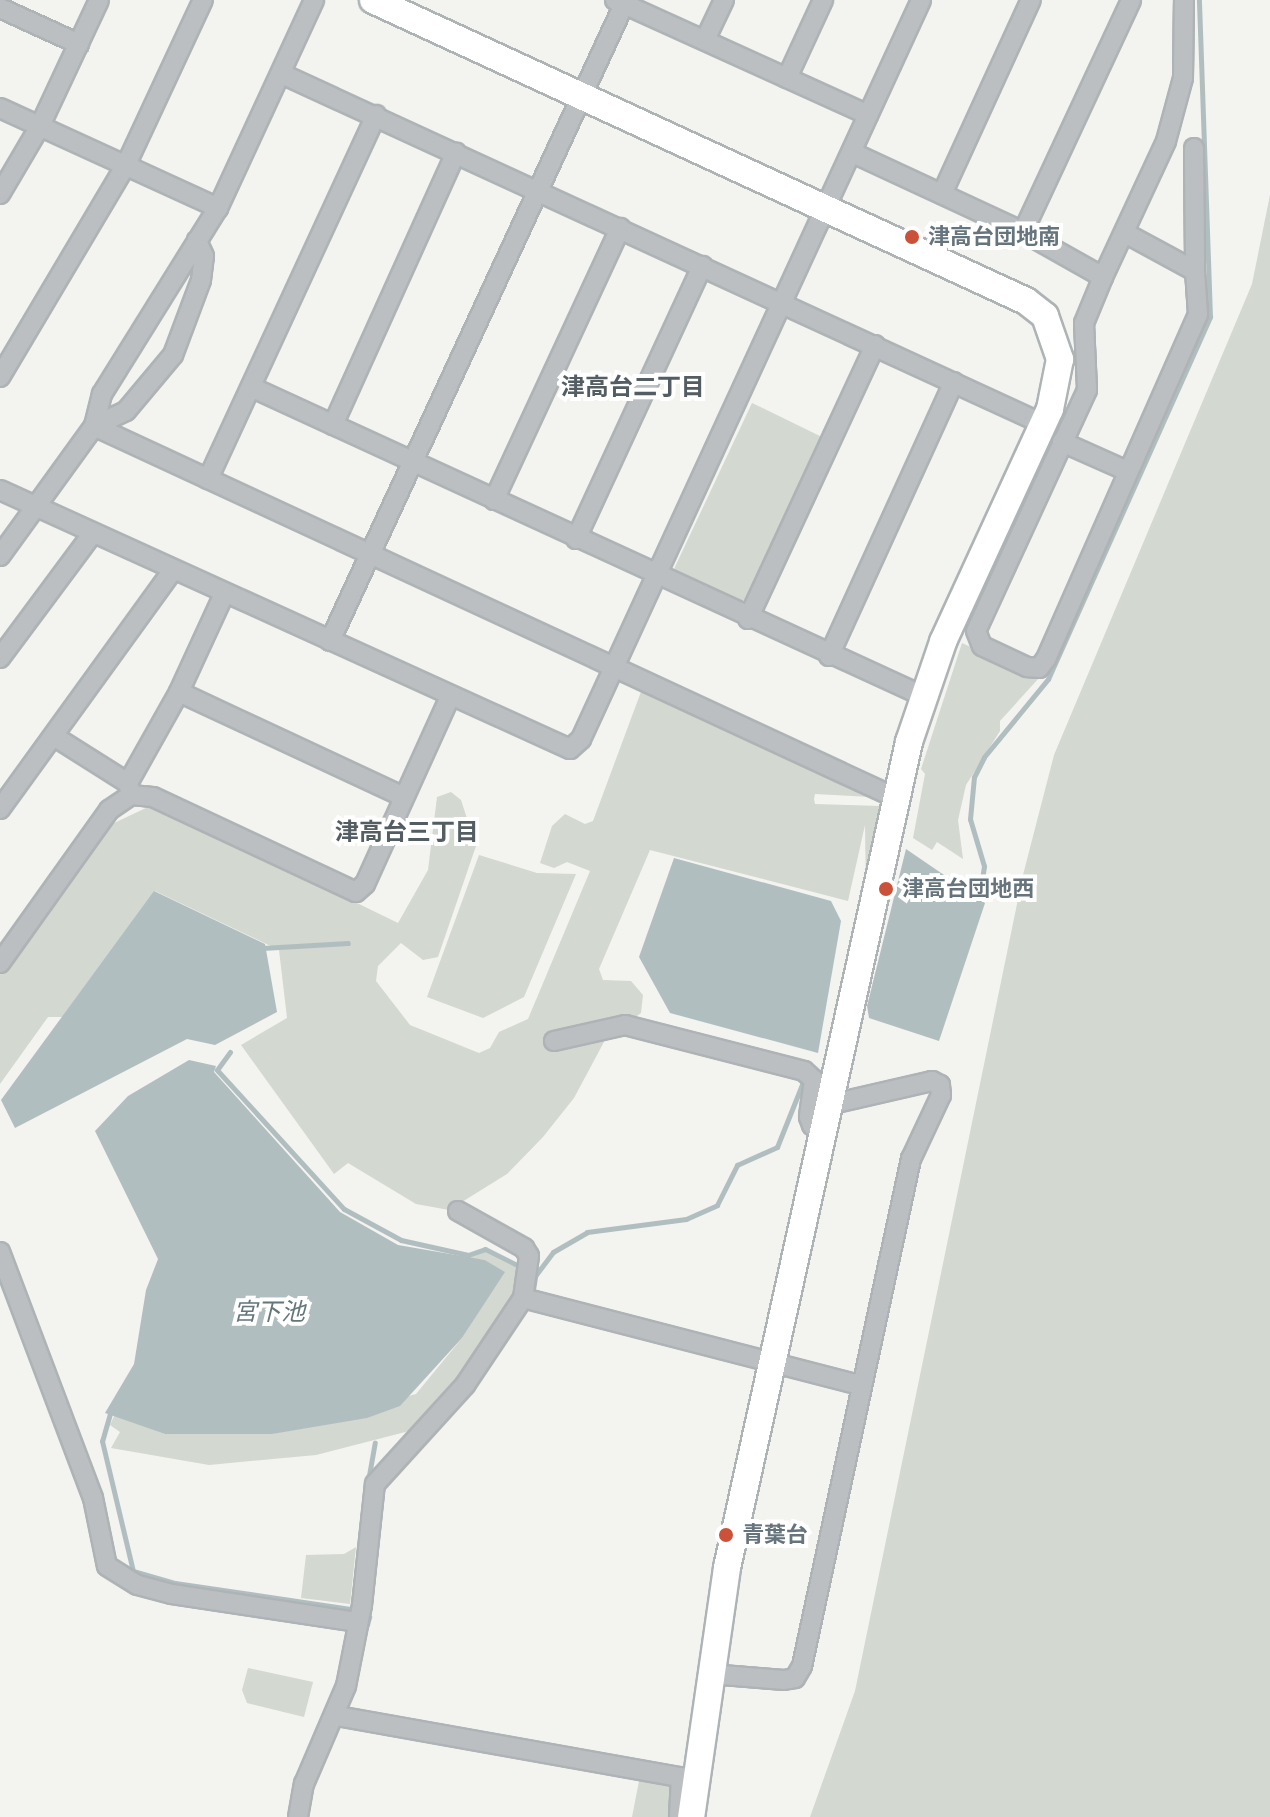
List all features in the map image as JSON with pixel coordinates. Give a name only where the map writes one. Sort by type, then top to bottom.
[{"type":"street","points":[[0,194],[40,126],[99,0]]},
{"type":"street","points":[[0,377],[126,165],[203,0]]},
{"type":"street","points":[[0,556],[94,426],[102,394],[218,208],[314,0]]},
{"type":"street","points":[[373,0],[1026,301],[1045,316],[1060,359],[1053,433],[976,631],[982,646],[1027,667],[1039,668],[1046,659],[1198,314],[1194,148]]},
{"type":"street","points":[[705,40],[724,0]]},
{"type":"street","points":[[787,78],[823,0]]},
{"type":"street","points":[[0,490],[570,749],[581,739],[921,0]]},
{"type":"street","points":[[942,194],[1031,0]]},
{"type":"street","points":[[1023,232],[1131,0]]},
{"type":"street","points":[[691,1817],[710,1674],[773,1365],[896,798],[923,696],[1053,433],[1087,390],[1084,323],[1166,141],[1183,78],[1184,0]]},
{"type":"street","points":[[330,641],[581,96],[621,1],[868,115]]},
{"type":"street","points":[[0,8],[79,44]]},
{"type":"street","points":[[282,74],[954,382],[1127,471]]},
{"type":"street","points":[[0,108],[218,208]]},
{"type":"street","points":[[208,479],[376,115]]},
{"type":"street","points":[[333,425],[456,153]]},
{"type":"street","points":[[853,153],[1023,232],[1103,277]]},
{"type":"street","points":[[494,500],[620,228]]},
{"type":"street","points":[[1125,233],[1195,271]]},
{"type":"street","points":[[94,426],[126,411],[173,355],[201,280],[204,256],[197,241]]},
{"type":"street","points":[[576,539],[702,266]]},
{"type":"street","points":[[748,619],[875,345]]},
{"type":"street","points":[[829,656],[954,382]]},
{"type":"street","points":[[251,387],[748,619],[923,696]]},
{"type":"street","points":[[94,426],[896,798]]},
{"type":"street","points":[[0,658],[93,533]]},
{"type":"street","points":[[0,809],[173,570]]},
{"type":"street","points":[[0,963],[109,810],[130,789],[224,594]]},
{"type":"street","points":[[179,692],[404,797]]},
{"type":"street","points":[[55,737],[130,789],[356,892],[365,884],[450,697]]},
{"type":"street","points":[[554,1041],[625,1025],[804,1071],[814,1080],[809,1117],[812,1125],[825,1117],[932,1081],[940,1085],[941,1095],[913,1149],[802,1666],[795,1678],[784,1680],[710,1674]]},
{"type":"street","points":[[298,1817],[304,1784],[341,1717],[359,1614],[375,1484],[465,1385],[528,1299],[529,1266],[524,1248],[458,1211]]},
{"type":"street","points":[[0,1252],[93,1498],[107,1566],[138,1585],[172,1594],[359,1614]]},
{"type":"street","points":[[528,1299],[628,1322],[773,1365],[860,1385]]},
{"type":"street","points":[[341,1717],[681,1777],[679,1817]]},
{"type":"shaded area","points":[[1270,195],[1270,1817],[810,1817],[855,1691],[1023,875],[1054,755],[1252,284]]},
{"type":"shaded area","points":[[752,403],[824,438],[747,599],[736,603],[674,569]]},
{"type":"shaded area","points":[[962,643],[1039,678],[1000,721],[1000,731],[966,785],[958,820],[963,859],[937,842],[932,850],[913,838],[925,774],[921,769]]},
{"type":"shaded area","points":[[642,689],[871,797],[815,794],[814,799],[815,804],[880,806],[866,893],[865,825],[848,901],[650,850],[599,969],[603,980],[631,981],[643,995],[641,1013],[605,1040],[574,1098],[543,1137],[507,1174],[449,1210],[416,1204],[348,1163],[334,1174],[241,1045],[287,1018],[279,950],[155,891],[62,1017],[48,1017],[0,1084],[0,974],[110,825],[148,807],[162,808],[398,923],[428,870],[437,797],[451,792],[461,800],[476,846],[438,957],[423,960],[401,943],[378,966],[376,981],[410,1025],[479,1053],[490,1048],[499,1032],[528,1019],[590,871],[567,862],[554,868],[540,863],[552,826],[565,814],[585,824],[593,821]]},
{"type":"shaded area","points":[[479,855],[537,873],[576,874],[524,997],[483,1018],[427,997]]},
{"type":"shaded area","points":[[485,1252],[517,1268],[521,1276],[514,1294],[461,1381],[417,1429],[316,1455],[209,1465],[111,1448],[120,1432],[110,1425],[115,1414],[165,1434],[272,1434],[416,1394],[462,1338],[504,1272],[485,1260],[459,1257]]},
{"type":"shaded area","points":[[356,1547],[350,1604],[301,1598],[306,1555],[344,1554]]},
{"type":"shaded area","points":[[248,1668],[313,1682],[304,1717],[247,1703],[242,1690]]},
{"type":"shaded area","points":[[640,1776],[677,1781],[673,1817],[632,1817]]},
{"type":"water","points":[[906,849],[985,903],[939,1041],[869,1018],[867,1006]]},
{"type":"water","points":[[674,858],[831,901],[841,921],[818,1053],[670,1013],[639,957]]},
{"type":"water","points":[[154,891],[265,944],[277,1012],[215,1045],[187,1039],[15,1128],[1,1100]]},
{"type":"water","name":"宮下池","points":[[189,1060],[216,1066],[214,1072],[340,1212],[398,1245],[485,1260],[505,1272],[462,1338],[400,1406],[367,1418],[272,1434],[165,1434],[105,1413],[134,1364],[146,1290],[158,1259],[95,1131],[128,1096]]},
{"type":"waterway","points":[[966,897],[982,879],[984,866],[970,819],[974,777],[984,757],[1048,679],[1210,317],[1199,0]]},
{"type":"waterway","points":[[262,948],[348,943]]},
{"type":"waterway","points":[[230,1052],[217,1070],[344,1209],[401,1240],[468,1255],[485,1249],[521,1267]]},
{"type":"waterway","points":[[532,1296],[535,1276],[553,1252],[587,1232],[686,1219],[717,1205],[737,1165],[777,1147],[803,1082]]},
{"type":"waterway","points":[[111,1410],[102,1441],[133,1571],[175,1583],[352,1609]]},
{"type":"waterway","points":[[368,1481],[375,1443]]},
{"type":"waterway","points":[[357,1570],[352,1609],[369,1617],[367,1625]]},
{"type":"place","name":"津高台団地南","points":[[912,237]]},
{"type":"place","name":"津高台団地西","points":[[886,889]]},
{"type":"place","name":"青葉台","points":[[726,1535]]},
{"type":"district","name":"津高台二丁目","points":[[633,387]]},
{"type":"district","name":"津高台三丁目","points":[[407,832]]}]
